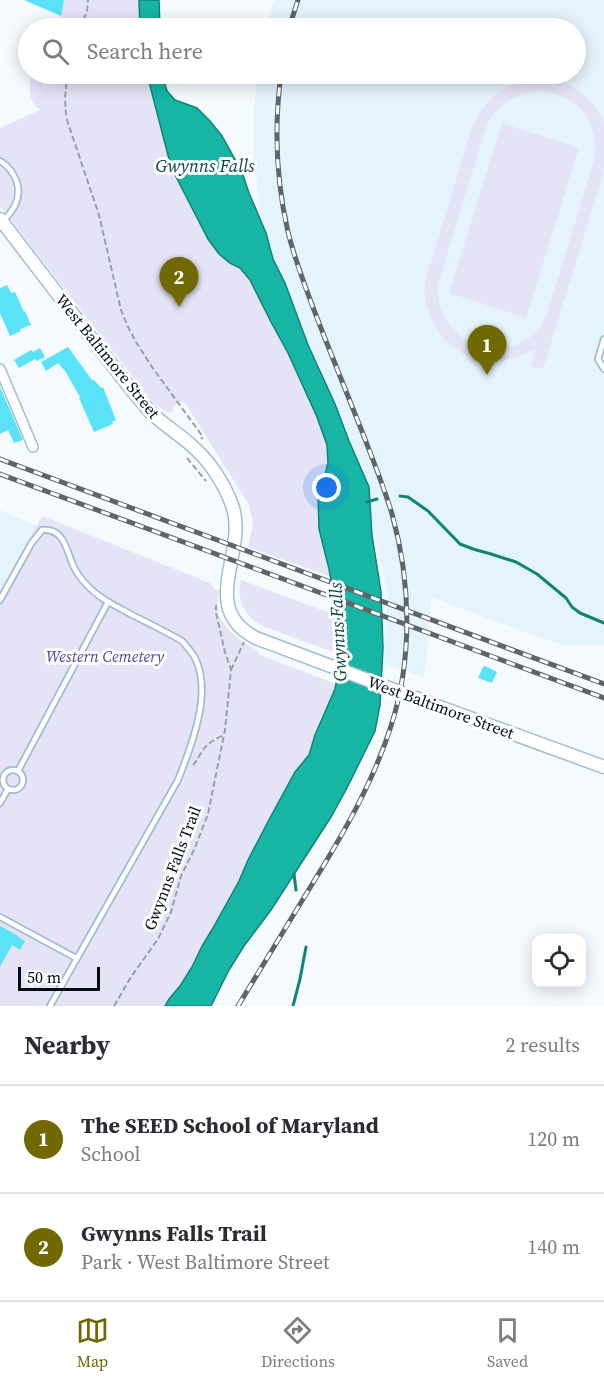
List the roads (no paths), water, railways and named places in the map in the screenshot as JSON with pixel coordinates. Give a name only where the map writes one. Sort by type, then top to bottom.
[{"type":"main road","name":"West Baltimore Street","points":[[1,221],[148,410],[193,446],[207,462],[226,491],[233,506],[236,521],[236,540],[226,589],[227,603],[238,625],[252,636],[604,767]]},
{"type":"street","points":[[0,369],[33,447]]},
{"type":"lane","points":[[0,161],[15,176],[19,188],[13,211],[1,221]]},
{"type":"lane","points":[[604,339],[598,359],[604,369]]},
{"type":"lane","points":[[0,600],[31,544],[42,530],[49,530],[61,537],[80,577],[88,588],[108,602],[182,641],[197,662],[201,676],[202,692],[199,714],[178,780],[50,1006]]},
{"type":"lane","points":[[18,771],[108,602]]},
{"type":"lane","points":[[18,771],[24,780],[22,785],[13,791],[8,789],[4,785],[2,773],[18,771]]},
{"type":"lane","points":[[0,803],[8,789]]},
{"type":"lane","points":[[0,917],[76,958]]},
{"type":"water","points":[[139,0],[159,0],[160,18],[140,18]]},
{"type":"water","name":"Gwynns Falls","points":[[150,84],[165,84],[167,91],[175,100],[197,108],[222,136],[242,172],[266,233],[273,259],[369,487],[372,535],[381,592],[383,648],[380,705],[375,731],[331,817],[271,910],[244,946],[211,1006],[165,1006],[192,967],[295,772],[309,755],[335,689],[343,648],[329,569],[319,529],[318,496],[328,463],[327,445],[317,417],[288,353],[250,280],[240,268],[219,254],[208,239],[171,167]]},
{"type":"waterway","points":[[400,496],[408,497],[428,511],[460,544],[516,562],[537,574],[580,613],[604,623]]},
{"type":"waterway","points":[[367,502],[377,499]]},
{"type":"waterway","points":[[294,874],[296,890]]},
{"type":"waterway","points":[[293,1006],[306,947]]},
{"type":"railway","points":[[292,18],[298,0]]},
{"type":"railway","points":[[238,1006],[334,848],[366,788],[391,726],[403,674],[406,647],[406,593],[392,514],[304,285],[288,232],[277,153],[280,84]]},
{"type":"railway","points":[[0,459],[604,684]]},
{"type":"railway","points":[[0,474],[604,698]]},
{"type":"place","name":"Gwynns Falls Trail","points":[[179,307]]},
{"type":"place","name":"The SEED School of Maryland","points":[[487,375]]},
{"type":"park label","name":"Western Cemetery","points":[[105,656]]}]
